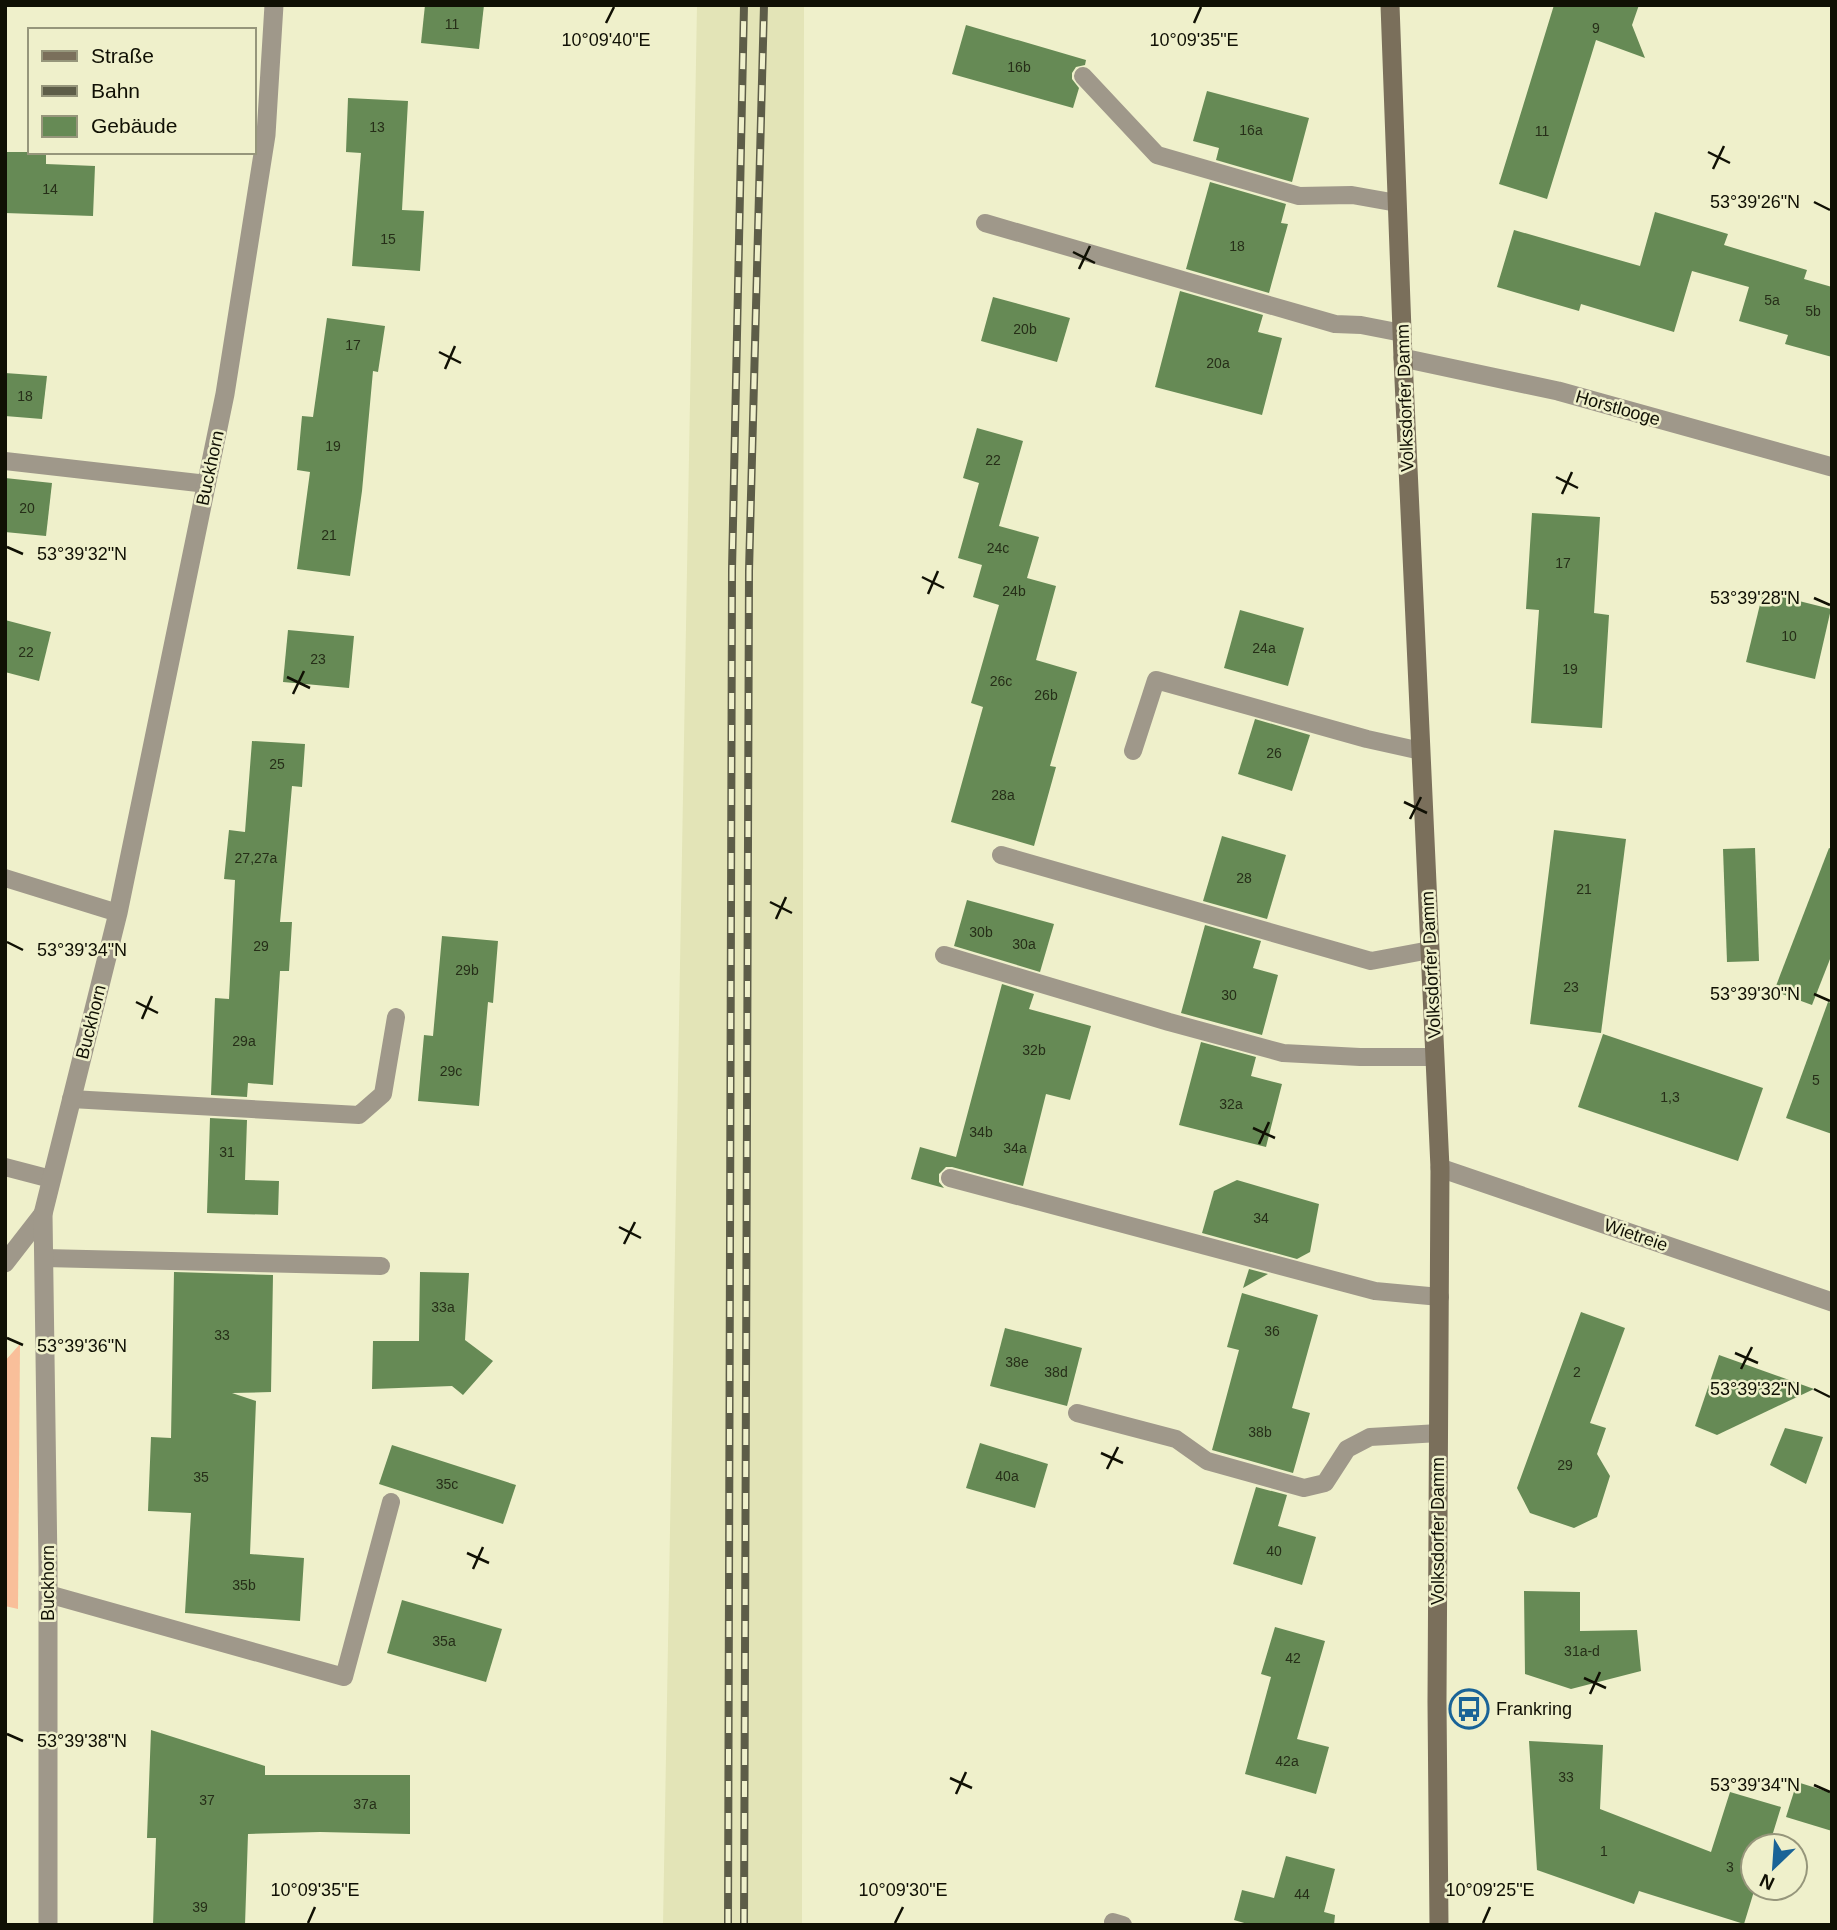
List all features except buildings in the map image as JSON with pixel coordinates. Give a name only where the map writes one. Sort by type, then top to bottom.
[{"type":"main road","name":"Volksdorfer Damm","points":[[1390,5],[1402,358],[1440,1168],[1437,1716],[1439,1925]]},
{"type":"street","name":"Buckhorn","points":[[48,1925],[48,1594],[43,1214],[118,913],[225,394],[266,135],[274,5]]},
{"type":"street","name":"Horstlooge","points":[[1402,358],[1558,391],[1832,467]]},
{"type":"street","name":"Wietreie","points":[[1440,1168],[1832,1302]]},
{"type":"street","points":[[5,1263],[43,1214]]},
{"type":"lane","points":[[1083,76],[1157,155],[1298,196],[1352,195],[1397,203]]},
{"type":"lane","points":[[985,223],[1335,324],[1362,325],[1402,333]]},
{"type":"lane","points":[[5,461],[206,484]]},
{"type":"lane","points":[[1133,751],[1156,680],[1367,739],[1421,751]]},
{"type":"lane","points":[[1001,855],[1371,961],[1430,950]]},
{"type":"lane","points":[[5,878],[118,913]]},
{"type":"lane","points":[[944,955],[1283,1053],[1435,1057]]},
{"type":"lane","points":[[71,1099],[359,1115],[383,1094],[396,1017]]},
{"type":"lane","points":[[5,1167],[51,1179]]},
{"type":"lane","points":[[950,1178],[1375,1291],[1440,1297]]},
{"type":"lane","points":[[44,1258],[382,1266]]},
{"type":"lane","points":[[1077,1413],[1176,1439],[1207,1461],[1304,1488],[1325,1483],[1347,1450],[1370,1437],[1439,1433]]},
{"type":"lane","points":[[48,1594],[344,1677],[391,1502]]},
{"type":"shaded area","points":[[697,5],[804,5],[802,1925],[663,1925]]},
{"type":"shaded area","points":[[20,1344],[18,1609],[5,1606],[5,1361]]},
{"type":"railway","points":[[728,1925],[732,570],[744,5]]},
{"type":"railway","points":[[744,1925],[749,571],[764,5]]},
{"type":"place","name":"Frankring","points":[[1469,1709]]}]
